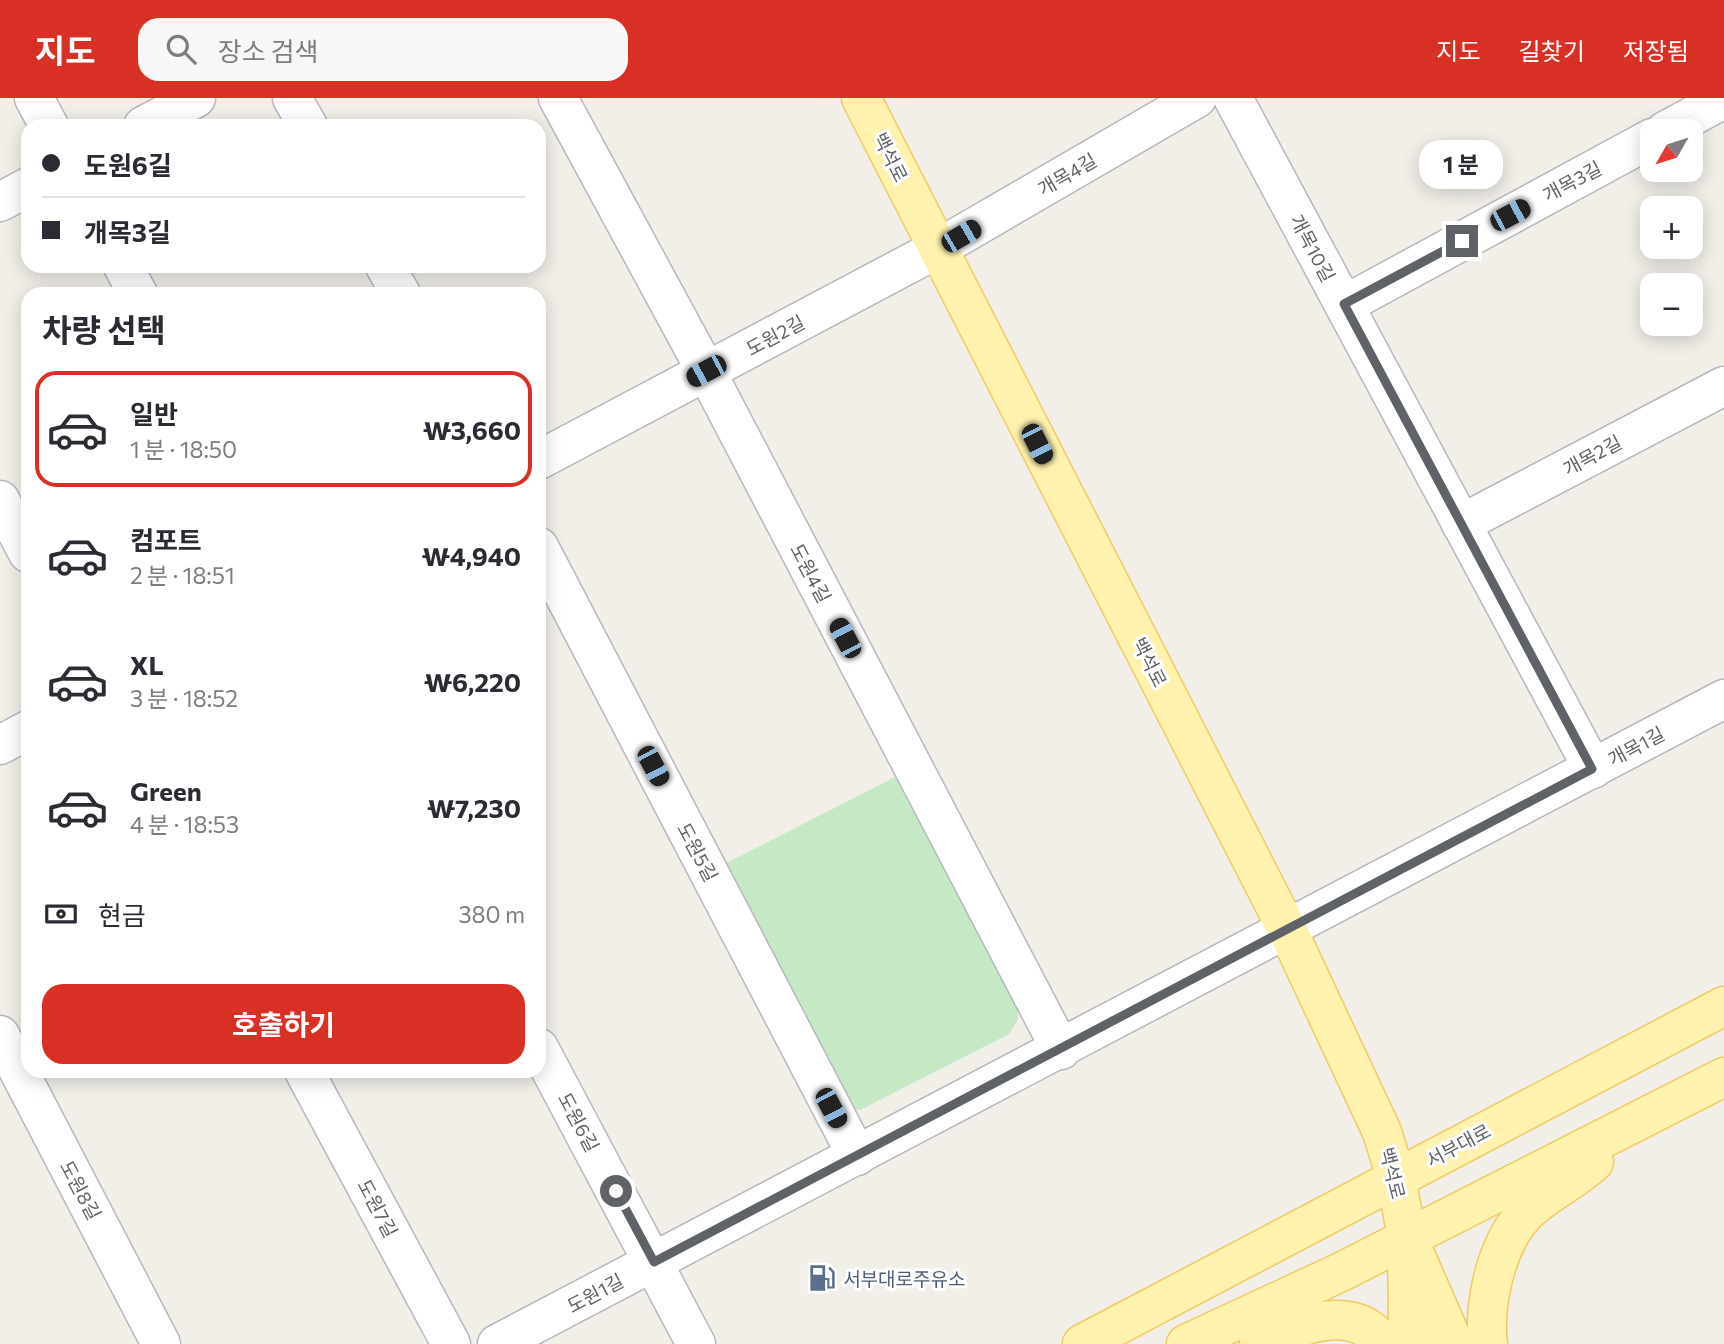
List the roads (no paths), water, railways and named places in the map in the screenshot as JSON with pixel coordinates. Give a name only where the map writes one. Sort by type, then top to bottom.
[{"type":"main road","name":"백석로","points":[[861,98],[1287,929],[1382,1132],[1396,1177],[1408,1237],[1408,1318],[1415,1344]]},
{"type":"main road","name":"서부대로","points":[[1082,1344],[1724,1006]]},
{"type":"main road","points":[[1186,1344],[1408,1237],[1724,1077]]},
{"type":"main road","points":[[1488,1344],[1485,1322],[1497,1262],[1524,1215],[1580,1176],[1633,1125]]},
{"type":"main road","name":"백석로","points":[[1408,1237],[1454,1344]]},
{"type":"main road","points":[[1259,1344],[1300,1324],[1327,1319],[1355,1324],[1378,1335],[1384,1344]]},
{"type":"street","points":[[34,98],[45,119]]},
{"type":"street","points":[[156,119],[196,98]]},
{"type":"street","points":[[292,98],[304,119]]},
{"type":"street","name":"도원4길","points":[[558,98],[706,371],[1061,1050]]},
{"type":"street","name":"개목4길","points":[[937,249],[1197,98]]},
{"type":"street","name":"개목10길","points":[[1233,98],[1592,769]]},
{"type":"street","points":[[1687,119],[1724,99]]},
{"type":"street","name":"개목3길","points":[[1344,304],[1640,144]]},
{"type":"street","points":[[0,202],[21,191]]},
{"type":"street","name":"도원2길","points":[[546,456],[937,249]]},
{"type":"street","name":"개목2길","points":[[1461,524],[1724,386]]},
{"type":"street","points":[[0,500],[21,540]]},
{"type":"street","name":"도원5길","points":[[546,560],[857,1156]]},
{"type":"street","name":"개목1길","points":[[1287,929],[1724,699]]},
{"type":"street","points":[[0,745],[21,734]]},
{"type":"street","name":"도원1길","points":[[497,1344],[1287,929]]},
{"type":"street","name":"도원8길","points":[[0,1035],[21,1075]]},
{"type":"street","name":"도원6길","points":[[546,1061],[696,1344]]},
{"type":"street","name":"도원8길","points":[[22,1078],[161,1344]]},
{"type":"street","name":"도원7길","points":[[308,1078],[451,1344]]},
{"type":"place","name":"서부대로주유소","points":[[822,1278]]}]
